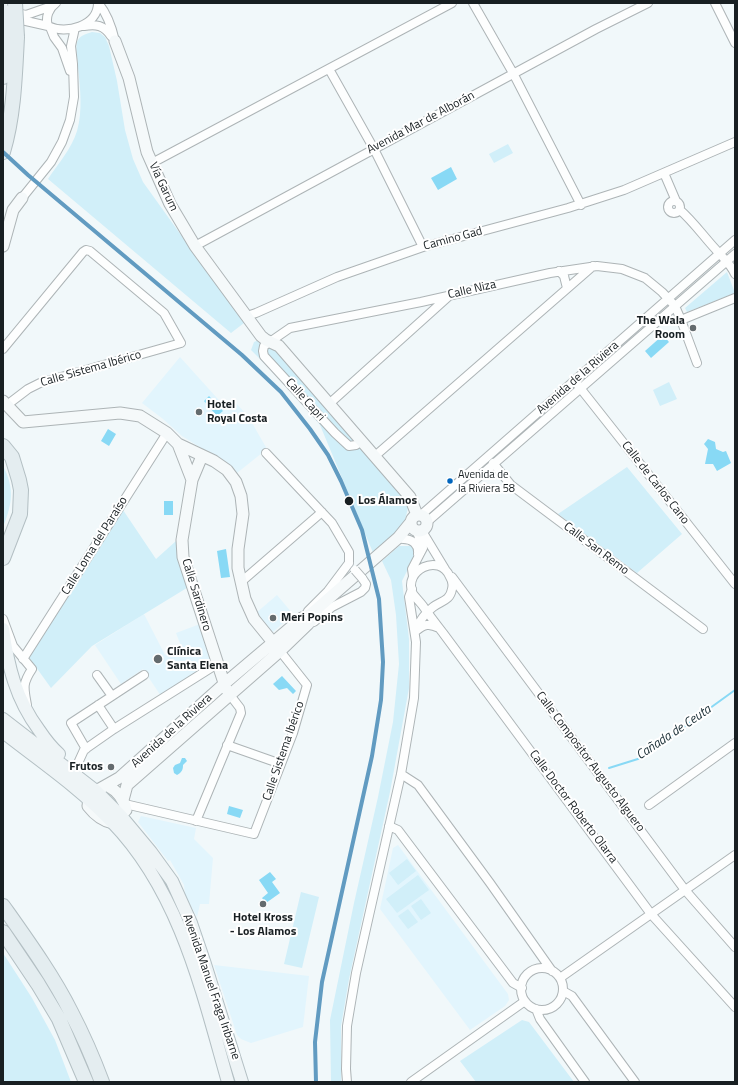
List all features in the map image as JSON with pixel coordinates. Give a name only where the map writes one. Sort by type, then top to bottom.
[{"type":"highway","points":[[3,77],[11,36],[15,3]]},
{"type":"highway","points":[[3,10],[11,36],[15,79],[4,150]]},
{"type":"highway","points":[[3,446],[12,457],[19,480],[20,503],[20,514],[3,558]]},
{"type":"highway","points":[[3,453],[14,465]]},
{"type":"highway","points":[[3,540],[20,503]]},
{"type":"highway","points":[[3,906],[32,947],[71,1011],[102,1082]]},
{"type":"highway","points":[[3,932],[38,984],[59,1019],[86,1082]]},
{"type":"main road","points":[[3,629],[11,672],[18,694],[30,717],[52,748],[78,771],[86,782],[91,798]]},
{"type":"main road","points":[[3,719],[86,782]]},
{"type":"main road","points":[[3,732],[42,763],[91,798],[121,814]]},
{"type":"main road","name":"Avenida Manuel Fraga Iribarne","points":[[121,814],[143,859],[160,885],[169,904],[200,984],[228,1082]]},
{"type":"main road","name":"Avenida Manuel Fraga Iribarne","points":[[121,814],[172,881],[191,923],[242,1082]]},
{"type":"street","points":[[152,163],[452,3]]},
{"type":"street","points":[[473,3],[513,73],[581,205]]},
{"type":"street","name":"Avenida Mar de Alborán","points":[[195,246],[513,73],[648,3]]},
{"type":"street","points":[[715,3],[735,43]]},
{"type":"street","points":[[55,4],[48,12],[47,21],[54,37],[62,48],[73,79]]},
{"type":"street","points":[[3,10],[26,15],[55,4]]},
{"type":"street","points":[[3,16],[30,21],[49,26],[54,29],[62,30],[79,27],[90,21],[96,14],[99,4]]},
{"type":"street","name":"Vía Garum","points":[[99,4],[106,14],[112,30],[129,78],[148,152],[170,204],[195,246],[247,316]]},
{"type":"street","name":"Vía Garum","points":[[79,27],[94,24],[103,26],[115,41]]},
{"type":"street","points":[[3,246],[13,210],[46,169],[62,142],[70,120],[74,97],[71,46],[79,27]]},
{"type":"street","points":[[329,69],[374,149],[423,247]]},
{"type":"street","name":"Camino Gad","points":[[247,316],[337,277],[423,247],[581,205],[624,190],[735,142]]},
{"type":"street","points":[[664,173],[676,201],[680,204],[680,210],[719,254],[727,260],[735,274]]},
{"type":"street","name":"Avenida de la Riviera","points":[[121,814],[132,780],[230,695],[276,647],[311,614],[398,538],[419,524],[494,463],[668,299],[735,240]]},
{"type":"street","name":"Calle Sistema Ibérico","points":[[3,349],[86,250],[90,251],[164,313],[181,342],[40,383],[28,388],[5,403],[23,422],[120,413],[140,416],[167,433],[178,444],[214,461],[227,470],[236,482],[241,496],[243,514],[238,550],[238,568],[245,599],[254,619],[307,685],[293,733],[254,834],[196,821]]},
{"type":"street","name":"Avenida de la Riviera","points":[[305,621],[314,616],[403,539],[577,384],[675,306],[735,254]]},
{"type":"street","points":[[375,456],[593,266]]},
{"type":"street","name":"Calle Niza","points":[[272,342],[290,328],[421,302],[560,271],[593,266],[622,269],[645,278],[675,306]]},
{"type":"street","points":[[560,271],[564,276],[567,288]]},
{"type":"street","points":[[329,404],[450,295]]},
{"type":"street","points":[[681,320],[735,298]]},
{"type":"street","points":[[421,302],[428,314]]},
{"type":"street","points":[[675,306],[697,364]]},
{"type":"street","name":"Calle Capri","points":[[247,316],[261,336],[279,346],[410,497],[419,524]]},
{"type":"street","name":"Calle Capri","points":[[272,342],[264,346],[264,356],[348,446],[356,445],[362,441]]},
{"type":"street","name":"Calle de Carlos Cano","points":[[577,384],[735,584]]},
{"type":"street","name":"Calle Loma del Paraíso","points":[[23,659],[167,433]]},
{"type":"street","points":[[178,444],[192,480]]},
{"type":"street","points":[[266,453],[332,523],[349,552],[352,566],[366,584],[365,588],[361,592],[332,607],[317,621],[305,621],[308,610],[352,566]]},
{"type":"street","name":"Calle Sardinero","points":[[202,456],[192,480],[182,540],[183,557],[224,684]]},
{"type":"street","name":"Calle San Remo","points":[[494,463],[511,485],[703,629]]},
{"type":"street","points":[[241,582],[322,512]]},
{"type":"street","points":[[415,631],[413,627],[409,596],[412,589],[412,569],[423,548],[418,536],[419,524]]},
{"type":"street","name":"Calle Compositor Augusto Alguero","points":[[419,524],[447,571],[685,890],[735,947]]},
{"type":"street","points":[[403,539],[412,540],[417,545],[419,551],[418,558]]},
{"type":"street","points":[[412,589],[414,595],[419,601],[426,605],[435,605],[442,603],[448,598],[452,589],[452,580],[447,571],[436,565],[422,567],[413,577]]},
{"type":"street","name":"Calle Doctor Roberto Olarra","points":[[419,601],[651,914],[735,1007]]},
{"type":"street","points":[[347,1082],[346,1068],[349,1019],[356,973],[401,774],[414,698],[415,631],[418,624],[427,612],[435,605]]},
{"type":"street","points":[[3,619],[13,646],[32,669],[25,680],[24,689],[30,717]]},
{"type":"street","points":[[415,631],[423,625],[431,624],[439,628]]},
{"type":"street","name":"Avenida de la Riviera","points":[[91,798],[103,786],[108,786],[119,778],[224,684],[276,647]]},
{"type":"street","points":[[78,771],[79,761],[84,750],[114,728],[217,664]]},
{"type":"street","points":[[98,675],[112,696]]},
{"type":"street","points":[[86,749],[71,723],[144,675]]},
{"type":"street","name":"Avenida de la Riviera","points":[[224,684],[230,695]]},
{"type":"street","points":[[121,814],[196,821],[241,713],[240,708],[230,695]]},
{"type":"street","points":[[98,705],[114,728]]},
{"type":"street","points":[[649,805],[735,743]]},
{"type":"street","points":[[227,745],[281,764]]},
{"type":"street","points":[[401,774],[418,785],[552,971],[560,978],[563,984],[562,997],[554,1007],[542,1010],[530,1006],[525,1001],[522,992],[527,975],[532,971],[539,969],[552,971]]},
{"type":"street","points":[[119,778],[117,784],[119,786],[121,814]]},
{"type":"street","points":[[108,786],[113,789],[121,814]]},
{"type":"street","points":[[389,826],[398,830],[512,983],[522,988]]},
{"type":"street","points":[[560,978],[685,890],[734,859]]},
{"type":"street","points":[[563,991],[572,996],[634,1082]]},
{"type":"street","points":[[410,1082],[525,1001]]},
{"type":"street","points":[[536,1009],[540,1019],[584,1082]]},
{"type":"shaded area","points":[[92,32],[100,33],[105,37],[109,46],[117,81],[125,130],[133,159],[143,182],[244,323],[231,333],[48,179],[68,150],[77,131],[80,115],[80,83],[76,45],[81,36]]},
{"type":"shaded area","points":[[508,144],[513,153],[494,163],[489,154]]},
{"type":"shaded area","points":[[727,272],[735,293],[687,312],[685,308]]},
{"type":"shaded area","points":[[261,339],[272,347],[303,381],[405,498],[408,508],[403,528],[374,555],[320,425],[291,390],[251,350],[254,342]]},
{"type":"shaded area","name":"Hotel Royal Costa","points":[[180,357],[226,408],[234,401],[248,416],[267,449],[237,473],[225,463],[182,436],[142,403]]},
{"type":"shaded area","points":[[669,382],[677,399],[660,406],[653,390]]},
{"type":"shaded area","points":[[3,466],[11,489],[11,496],[3,527]]},
{"type":"shaded area","points":[[627,467],[682,534],[637,573],[558,514]]},
{"type":"shaded area","points":[[123,510],[156,559],[176,541],[190,586],[92,646],[51,688],[28,656]]},
{"type":"shaded area","points":[[399,546],[411,546],[414,549],[415,555],[402,581],[409,639],[409,688],[390,792],[349,979],[341,1026],[341,1082],[331,1082],[330,1020],[393,722],[399,664],[396,615],[391,580],[382,561]]},
{"type":"shaded area","points":[[277,595],[293,614],[273,632],[256,613]]},
{"type":"shaded area","name":"Clínica Santa Elena","points":[[144,614],[165,655],[181,646],[176,633],[200,624],[213,663],[161,696],[143,669],[121,684],[95,645]]},
{"type":"shaded area","points":[[141,816],[196,828],[194,839],[213,858],[209,904],[200,904],[197,917],[185,895],[184,885],[170,860],[168,861],[138,822]]},
{"type":"shaded area","points":[[398,845],[508,994],[509,1000],[505,1006],[470,1030],[380,909],[393,848]]},
{"type":"shaded area","points":[[407,859],[416,871],[398,885],[389,873]]},
{"type":"shaded area","points":[[418,875],[429,890],[397,913],[386,899]]},
{"type":"shaded area","points":[[301,892],[319,897],[302,968],[284,964]]},
{"type":"shaded area","points":[[421,899],[431,913],[421,920],[411,906]]},
{"type":"shaded area","points":[[408,909],[418,922],[408,929],[398,916]]},
{"type":"shaded area","points":[[3,953],[32,998],[55,1040],[71,1082],[3,1082]]},
{"type":"shaded area","points":[[214,965],[309,976],[303,1027],[251,1043],[241,1039],[237,1035]]},
{"type":"shaded area","points":[[522,1020],[529,1022],[574,1082],[476,1082],[460,1061]]},
{"type":"water","points":[[451,167],[457,179],[438,190],[431,178]]},
{"type":"water","points":[[663,335],[669,342],[651,358],[645,351]]},
{"type":"water","points":[[209,396],[223,411],[217,416],[204,401]]},
{"type":"water","points":[[108,429],[116,434],[109,446],[101,441]]},
{"type":"water","points":[[708,439],[715,442],[716,449],[723,452],[726,451],[731,463],[717,471],[713,464],[705,464],[708,449],[704,444]]},
{"type":"water","points":[[164,501],[173,501],[173,515],[164,515]]},
{"type":"water","points":[[226,549],[230,577],[221,578],[217,551]]},
{"type":"water","points":[[282,676],[296,691],[293,694],[287,688],[279,690],[273,684]]},
{"type":"water","points":[[182,758],[185,758],[187,761],[183,765],[182,771],[177,775],[174,773],[173,768],[175,765],[180,763]]},
{"type":"water","points":[[229,806],[243,810],[240,818],[227,814]]},
{"type":"water","points":[[270,872],[276,879],[272,882],[280,893],[266,903],[262,898],[268,893],[259,880]]},
{"type":"waterway","name":"Cañada de Ceuta","points":[[609,768],[641,758],[735,690]]},
{"type":"transit line","points":[[3,152],[28,175],[242,355],[281,392],[328,455],[362,530],[379,599],[383,662],[381,700],[372,756],[322,982],[315,1042],[316,1082]]},
{"type":"place","name":"The Wala Room","points":[[693,328]]},
{"type":"place","name":"Hotel Royal Costa","points":[[199,412]]},
{"type":"place","name":"Avenida de la Riviera 58","points":[[450,481]]},
{"type":"place","name":"Los Álamos","points":[[349,501]]},
{"type":"place","name":"Meri Popins","points":[[273,618]]},
{"type":"place","name":"Clínica Santa Elena","points":[[158,659]]},
{"type":"place","name":"Frutos","points":[[111,767]]},
{"type":"place","name":"Hotel Kross - Los Alamos","points":[[263,904]]}]
